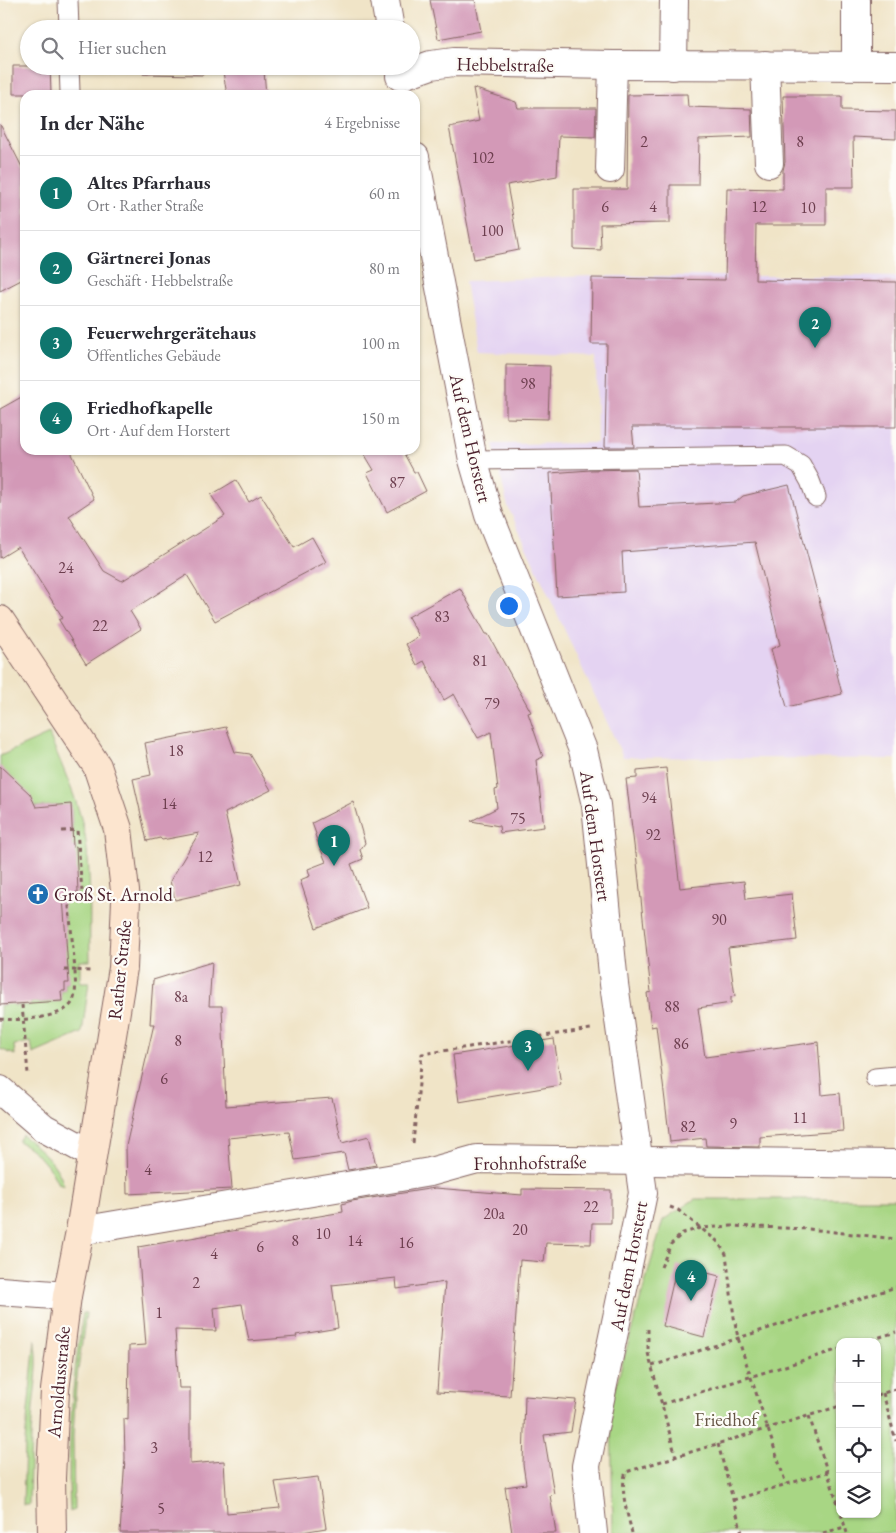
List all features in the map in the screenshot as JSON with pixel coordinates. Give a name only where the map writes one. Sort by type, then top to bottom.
[{"type":"main road","name":"Rather Straße","points":[[0,620],[97,766],[118,829],[126,900],[123,968],[80,1232]]},
{"type":"main road","name":"Arnoldusstraße","points":[[52,1533],[51,1478],[55,1390],[67,1296],[80,1232]]},
{"type":"street","points":[[384,0],[388,20]]},
{"type":"street","points":[[673,66],[674,0]]},
{"type":"street","points":[[856,0],[856,66]]},
{"type":"street","name":"Hebbelstraße","points":[[420,70],[431,65],[454,62],[613,66],[896,66]]},
{"type":"street","points":[[765,65],[769,163]]},
{"type":"street","points":[[610,169],[613,66]]},
{"type":"street","name":"Auf dem Horstert","points":[[420,184],[472,460],[489,515],[583,750],[596,806],[619,1025],[637,1162],[643,1193],[586,1466],[593,1533]]},
{"type":"street","points":[[0,1090],[44,1128],[92,1154]]},
{"type":"street","name":"Frohnhofstraße","points":[[80,1232],[410,1176],[477,1159],[896,1164]]},
{"type":"street","points":[[0,1291],[67,1296]]},
{"type":"lane","points":[[68,0],[69,20]]},
{"type":"lane","points":[[69,75],[70,90]]},
{"type":"lane","points":[[472,460],[786,456],[801,465],[816,497]]},
{"type":"lane","points":[[875,1078],[896,1076]]},
{"type":"path","points":[[0,1019],[52,1016],[64,1011],[73,1001],[75,970],[68,899],[77,900],[82,891],[77,830],[62,831]]},
{"type":"path","points":[[64,970],[89,971]]},
{"type":"path","points":[[22,1005],[26,1046]]},
{"type":"path","points":[[410,1176],[422,1054],[619,1025]]},
{"type":"path","points":[[678,1210],[718,1241],[726,1254],[738,1338],[786,1484]]},
{"type":"path","points":[[658,1273],[671,1244],[683,1233],[701,1228],[731,1226],[810,1229],[896,1239]]},
{"type":"path","points":[[652,1366],[896,1286]]},
{"type":"path","points":[[648,1326],[648,1353],[676,1457]]},
{"type":"path","points":[[877,1338],[896,1332]]},
{"type":"path","points":[[662,1404],[836,1350]]},
{"type":"path","points":[[896,1389],[883,1393],[896,1441]]},
{"type":"path","points":[[632,1533],[624,1492],[626,1472],[836,1407]]},
{"type":"path","points":[[809,1416],[836,1497]]},
{"type":"path","points":[[718,1444],[742,1533]]},
{"type":"path","points":[[733,1500],[828,1472]]},
{"type":"path","points":[[842,1518],[847,1533]]},
{"type":"path","points":[[823,1533],[845,1527]]},
{"type":"shaded area","points":[[592,276],[896,277],[896,759],[623,757],[508,507],[493,444],[597,443],[596,357],[477,352],[465,281]]},
{"type":"green space","points":[[49,734],[74,796],[85,835],[89,882],[90,961],[80,961],[80,982],[89,982],[82,1033],[33,1054],[31,1042],[14,1045],[15,1055],[0,1049],[0,1005],[5,1005],[5,1002],[13,1002],[14,1006],[31,1005],[31,1001],[39,1003],[61,1001],[61,991],[65,991],[65,983],[68,983],[61,920],[65,919],[64,916],[60,917],[59,897],[76,896],[76,892],[79,892],[78,888],[75,888],[73,851],[76,851],[76,847],[73,847],[71,805],[33,807],[0,785],[0,756]]},
{"type":"green space","points":[[22,1135],[42,1151],[53,1163],[64,1186],[58,1184],[51,1171],[36,1154],[18,1141]]},
{"type":"green space","name":"Friedhof","points":[[695,1199],[896,1199],[896,1533],[613,1533],[611,1403],[663,1220]]},
{"type":"green space","points":[[83,1313],[86,1313],[76,1384],[73,1437],[74,1509],[70,1512],[69,1461],[71,1412]]},
{"type":"green space","points":[[35,1339],[37,1365],[31,1432],[29,1505],[23,1505],[25,1442]]},
{"type":"building","points":[[430,0],[475,0],[481,31],[438,39]]},
{"type":"building","points":[[13,66],[20,66],[20,75],[50,75],[51,90],[20,90],[20,94],[13,94]]},
{"type":"building","points":[[224,75],[264,75],[266,90],[226,90]]},
{"type":"building","points":[[473,88],[516,102],[518,108],[596,108],[595,137],[559,136],[557,176],[507,185],[519,250],[474,259],[449,127],[479,121]]},
{"type":"building","points":[[687,94],[688,107],[751,109],[752,137],[699,139],[698,185],[670,185],[670,223],[600,224],[601,250],[574,249],[574,189],[627,189],[628,95]]},
{"type":"building","points":[[783,96],[842,96],[842,110],[896,111],[896,139],[853,137],[854,187],[826,187],[826,225],[756,225],[755,280],[896,282],[896,427],[632,427],[634,447],[605,447],[607,344],[591,344],[592,278],[725,280],[727,188],[783,189],[785,162]]},
{"type":"building","points":[[0,124],[20,163],[20,281],[0,291]]},
{"type":"building","points":[[506,365],[550,366],[548,419],[506,418]]},
{"type":"building","points":[[20,398],[20,455],[72,455],[94,499],[69,516],[104,571],[122,581],[225,516],[211,495],[236,480],[249,502],[261,495],[294,547],[312,537],[326,562],[215,621],[187,575],[130,611],[141,629],[86,664],[59,620],[63,618],[18,547],[0,558],[0,409]]},
{"type":"building","points":[[365,455],[405,455],[414,472],[417,472],[426,491],[387,512],[367,473],[374,470]]},
{"type":"building","points":[[636,469],[639,507],[736,502],[743,496],[789,485],[842,694],[787,707],[771,649],[780,645],[755,542],[622,552],[624,592],[557,596],[550,473]]},
{"type":"building","points":[[460,588],[531,712],[528,713],[543,757],[536,760],[544,827],[500,833],[499,826],[471,821],[497,808],[495,790],[498,789],[491,732],[478,738],[454,694],[444,700],[424,661],[417,665],[406,644],[419,636],[408,617]]},
{"type":"building","points":[[226,727],[235,752],[250,754],[271,790],[225,813],[241,885],[175,900],[170,881],[199,833],[147,841],[133,779],[151,775],[145,743]]},
{"type":"building","name":"Groß St. Arnold","points":[[0,766],[30,794],[36,807],[71,804],[73,847],[76,846],[78,892],[76,892],[76,896],[63,897],[69,983],[65,983],[65,991],[61,991],[62,1001],[0,1005]]},
{"type":"building","points":[[666,768],[680,888],[744,881],[746,899],[792,894],[797,940],[728,948],[735,996],[731,997],[731,1003],[698,1008],[705,1057],[818,1042],[822,1095],[840,1093],[843,1131],[760,1137],[760,1147],[706,1146],[705,1138],[670,1142],[656,1026],[651,1027],[647,993],[651,992],[626,779],[637,778],[637,771]]},
{"type":"building","points":[[353,802],[365,843],[360,850],[363,859],[351,864],[367,908],[316,928],[300,880],[310,876],[308,869],[326,862],[312,823]]},
{"type":"building","points":[[212,962],[209,1006],[222,1006],[226,1106],[332,1098],[342,1143],[369,1136],[376,1165],[348,1170],[344,1153],[295,1160],[289,1132],[228,1138],[232,1189],[127,1194],[126,1146],[154,1024],[150,1024],[153,980]]},
{"type":"building","points":[[554,1039],[561,1085],[459,1102],[453,1055]]},
{"type":"building","points":[[435,1188],[522,1195],[522,1189],[611,1190],[611,1223],[592,1223],[591,1244],[546,1243],[544,1262],[520,1260],[510,1396],[437,1392],[445,1282],[397,1289],[396,1278],[332,1285],[338,1328],[296,1335],[297,1337],[249,1341],[242,1304],[214,1308],[216,1331],[175,1330],[179,1388],[190,1388],[190,1464],[224,1461],[227,1513],[280,1508],[275,1482],[318,1477],[326,1528],[296,1533],[120,1533],[125,1458],[124,1419],[128,1420],[129,1346],[146,1345],[138,1247],[343,1212],[342,1204],[352,1201]]},
{"type":"building","points":[[677,1265],[719,1276],[704,1337],[663,1326]]},
{"type":"building","points":[[525,1396],[576,1400],[571,1432],[544,1435],[554,1494],[550,1495],[556,1533],[512,1533],[505,1487],[526,1484],[523,1464]]},
{"type":"place","name":"Gärtnerei Jonas","points":[[815,348]]},
{"type":"place","name":"Altes Pfarrhaus","points":[[334,866]]},
{"type":"place","name":"Groß St. Arnold","points":[[38,894]]},
{"type":"place","name":"Feuerwehrgerätehaus","points":[[528,1071]]},
{"type":"place","name":"Friedhofkapelle","points":[[691,1301]]}]
